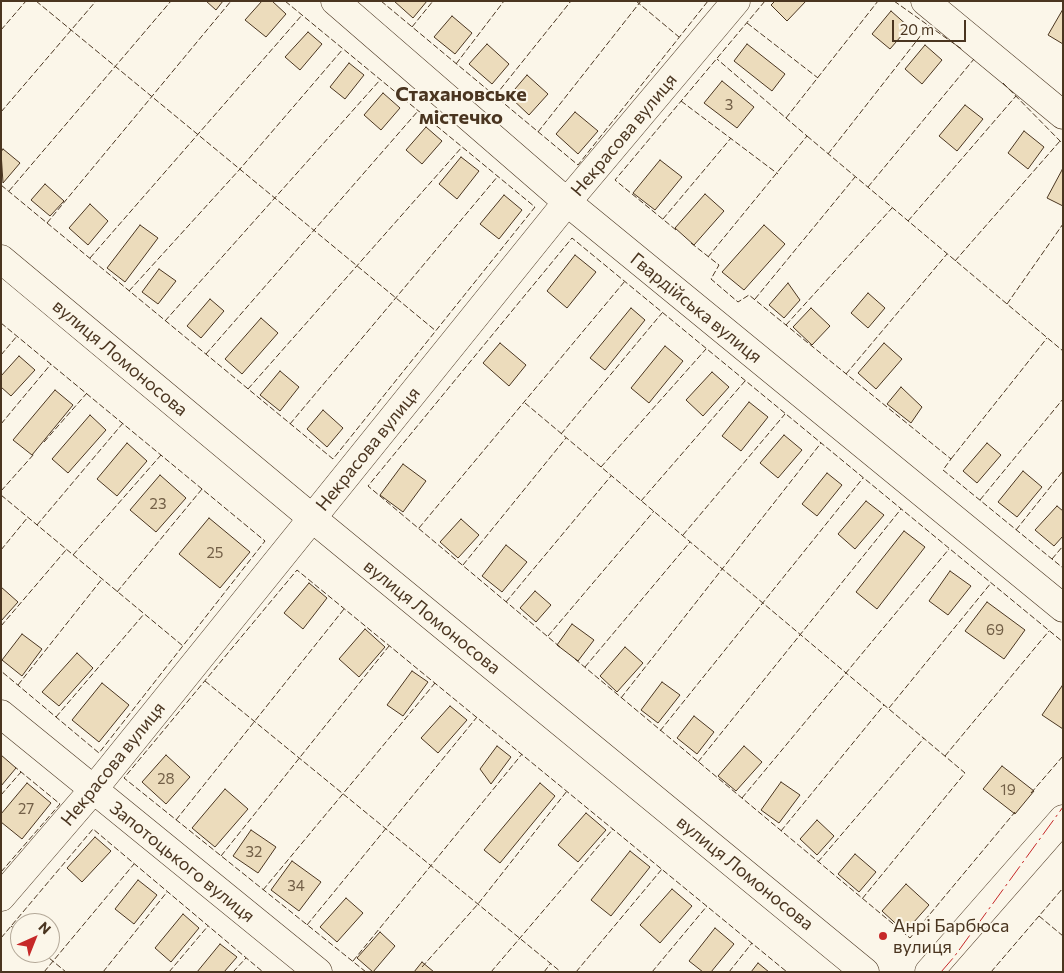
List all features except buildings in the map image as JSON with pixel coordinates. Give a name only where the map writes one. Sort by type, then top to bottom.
[{"type":"street","name":"Гвардійська вулиця","points":[[335,1],[567,202],[1063,608]]},
{"type":"street","name":"Некрасова вулиця","points":[[1,898],[93,790],[567,202],[736,1]]},
{"type":"street","points":[[925,1],[1063,115]]},
{"type":"street","name":"вулиця Ломоносова","points":[[1,259],[312,518],[865,972]]},
{"type":"street","name":"Запотоцького вулиця","points":[[1,714],[318,972]]},
{"type":"street","points":[[929,972],[1063,820]]},
{"type":"fence","points":[[1,30],[26,1]]},
{"type":"fence","points":[[36,1],[436,331]]},
{"type":"fence","points":[[1,112],[96,1]]},
{"type":"fence","points":[[9,191],[171,1]]},
{"type":"fence","points":[[47,223],[231,1]]},
{"type":"fence","points":[[1,185],[333,459],[535,207],[285,1]]},
{"type":"fence","points":[[381,1],[578,165],[708,1]]},
{"type":"fence","points":[[412,27],[433,1]]},
{"type":"fence","points":[[456,64],[504,1]]},
{"type":"fence","points":[[495,96],[571,1]]},
{"type":"fence","points":[[636,1],[679,37]]},
{"type":"fence","points":[[538,132],[641,1]]},
{"type":"fence","points":[[676,230],[615,180],[765,1]]},
{"type":"fence","points":[[786,118],[878,1]]},
{"type":"fence","points":[[894,1],[963,50]]},
{"type":"fence","points":[[90,258],[302,15]]},
{"type":"fence","points":[[747,23],[818,78]]},
{"type":"fence","points":[[828,154],[929,25]]},
{"type":"fence","points":[[129,291],[240,169],[343,49]]},
{"type":"fence","points":[[708,257],[807,136],[717,59]]},
{"type":"fence","points":[[868,187],[974,59]]},
{"type":"fence","points":[[165,321],[380,80]]},
{"type":"fence","points":[[1003,83],[1063,144]]},
{"type":"fence","points":[[908,221],[1016,96]]},
{"type":"fence","points":[[681,101],[778,174]]},
{"type":"fence","points":[[206,354],[418,111]]},
{"type":"fence","points":[[807,136],[1063,351]]},
{"type":"fence","points":[[663,219],[731,138]]},
{"type":"fence","points":[[955,261],[1060,141]]},
{"type":"fence","points":[[248,389],[462,147]]},
{"type":"fence","points":[[290,424],[498,176]]},
{"type":"fence","points":[[755,299],[855,177]]},
{"type":"fence","points":[[786,325],[892,208]]},
{"type":"fence","points":[[1007,304],[1063,224]]},
{"type":"fence","points":[[560,647],[368,486],[572,238],[1063,642]]},
{"type":"fence","points":[[691,243],[719,265],[711,279],[738,302],[749,295],[951,459],[943,470],[1063,568]]},
{"type":"fence","points":[[846,374],[947,254]]},
{"type":"fence","points":[[419,528],[625,281]]},
{"type":"fence","points":[[561,434],[662,313]]},
{"type":"fence","points":[[1,323],[265,541],[99,753],[1,671]]},
{"type":"fence","points":[[1,355],[17,336]]},
{"type":"fence","points":[[951,459],[1047,338]]},
{"type":"fence","points":[[601,467],[706,349]]},
{"type":"fence","points":[[1,424],[51,364]]},
{"type":"fence","points":[[641,501],[745,381]]},
{"type":"fence","points":[[44,442],[87,393]]},
{"type":"fence","points":[[980,500],[1063,399]]},
{"type":"fence","points":[[525,403],[965,773],[862,899]]},
{"type":"fence","points":[[683,535],[785,414]]},
{"type":"fence","points":[[37,525],[123,423]]},
{"type":"fence","points":[[463,565],[566,438]]},
{"type":"fence","points":[[621,698],[821,443]]},
{"type":"fence","points":[[1,491],[34,454]]},
{"type":"fence","points":[[73,555],[161,455]]},
{"type":"fence","points":[[1016,530],[1063,471]]},
{"type":"fence","points":[[506,602],[611,476]]},
{"type":"fence","points":[[660,731],[863,478]]},
{"type":"fence","points":[[117,592],[202,489]]},
{"type":"fence","points":[[1,495],[183,646]]},
{"type":"fence","points":[[698,762],[901,509]]},
{"type":"fence","points":[[548,636],[654,511]]},
{"type":"fence","points":[[1,550],[28,517]]},
{"type":"fence","points":[[585,667],[690,542]]},
{"type":"fence","points":[[1052,559],[1063,546]]},
{"type":"fence","points":[[742,798],[949,549]]},
{"type":"fence","points":[[1,626],[66,550]]},
{"type":"fence","points":[[366,972],[124,778],[297,570],[787,972]]},
{"type":"fence","points":[[18,685],[102,579]]},
{"type":"fence","points":[[889,708],[991,583]]},
{"type":"fence","points":[[176,820],[344,609]]},
{"type":"fence","points":[[56,717],[144,614]]},
{"type":"fence","points":[[945,756],[1049,631]]},
{"type":"fence","points":[[221,856],[389,646]]},
{"type":"fence","points":[[575,659],[910,938],[1015,812]]},
{"type":"fence","points":[[205,681],[561,972]]},
{"type":"fence","points":[[263,890],[435,683]]},
{"type":"fence","points":[[781,831],[884,705]]},
{"type":"fence","points":[[307,925],[477,717]]},
{"type":"fence","points":[[818,862],[924,738]]},
{"type":"fence","points":[[353,961],[522,754]]},
{"type":"fence","points":[[1031,793],[1063,756]]},
{"type":"fence","points":[[1,872],[60,804],[15,767]]},
{"type":"fence","points":[[1,795],[21,772]]},
{"type":"fence","points":[[422,967],[478,904],[567,791]]},
{"type":"fence","points":[[1,938],[93,829],[263,972]]},
{"type":"fence","points":[[491,972],[613,829]]},
{"type":"fence","points":[[44,972],[134,864]]},
{"type":"fence","points":[[576,972],[662,869]]},
{"type":"fence","points":[[991,972],[1063,888]]},
{"type":"fence","points":[[103,972],[167,892]]},
{"type":"fence","points":[[652,972],[707,906]]},
{"type":"fence","points":[[1039,916],[1063,936]]},
{"type":"fence","points":[[169,972],[208,926]]},
{"type":"fence","points":[[729,972],[752,943]]},
{"type":"fence","points":[[233,972],[246,958]]},
{"type":"fence","points":[[55,963],[66,972]]},
{"type":"fence","points":[[544,972],[551,963]]},
{"type":"power","points":[[941,972],[954,957],[1063,807]]},
{"type":"place","name":"Анрі Барбюса вулиця","points":[[883,936]]},
{"type":"district","name":"Стахановське містечко","points":[[461,106]]}]
